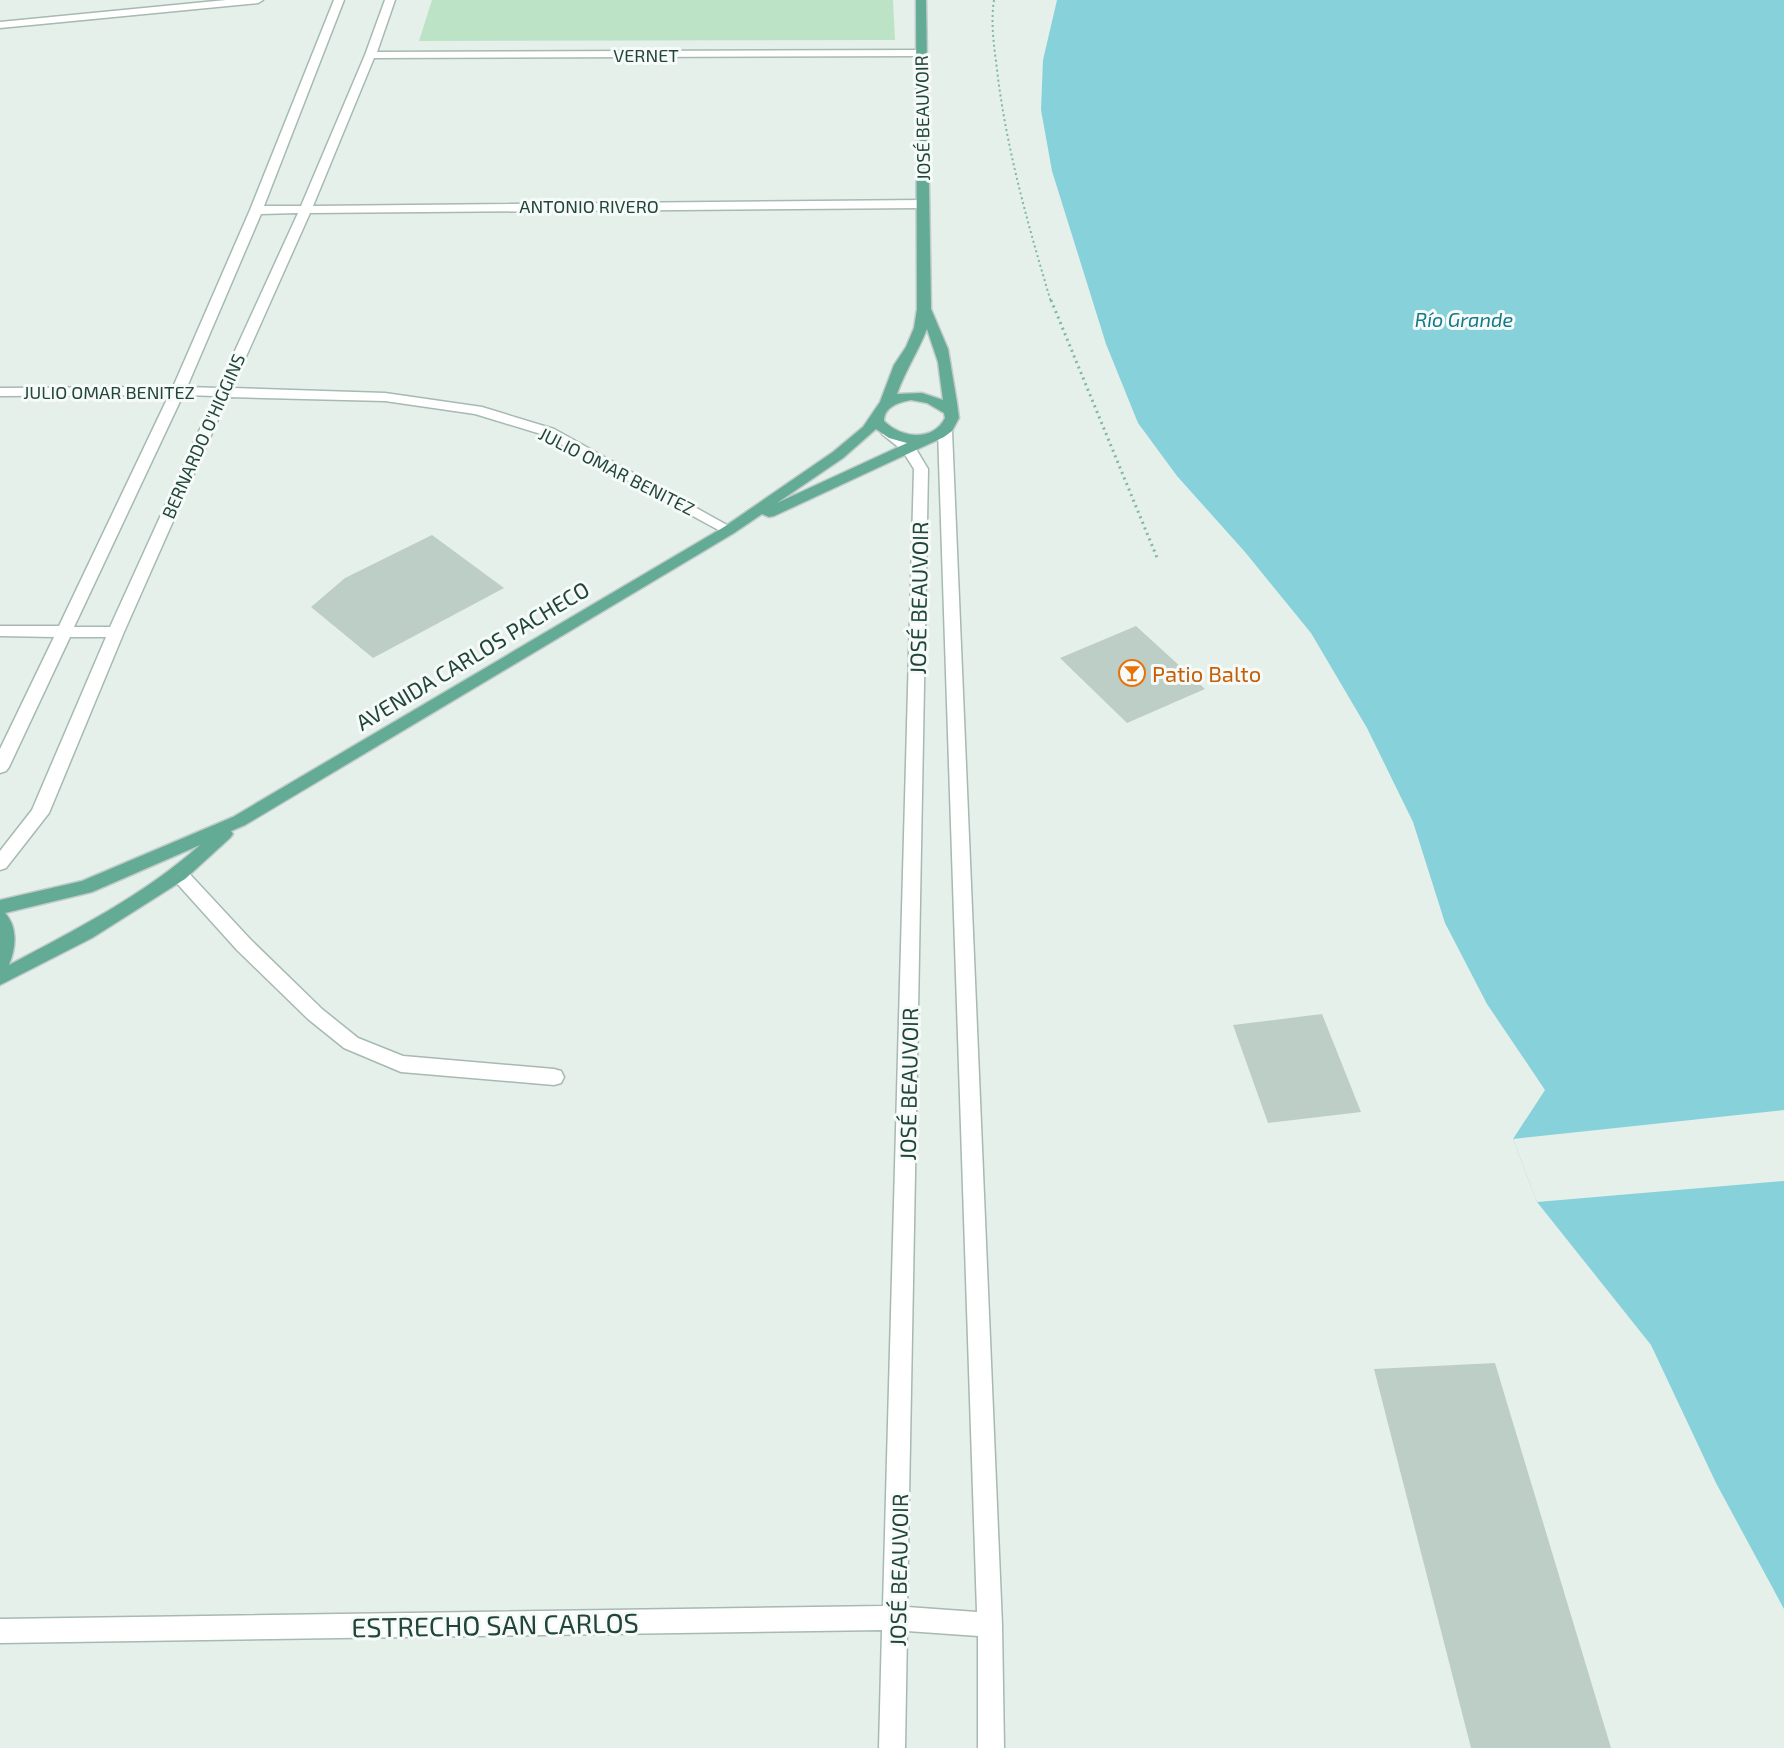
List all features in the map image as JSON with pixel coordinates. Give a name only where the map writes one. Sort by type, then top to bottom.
[{"type":"main road","name":"JOSÉ BEAUVOIR","points":[[887,402],[900,365],[913,346],[921,328],[924,309],[921,0]]},
{"type":"main road","name":"JOSÉ BEAUVOIR","points":[[924,309],[944,352],[944,428]]},
{"type":"main road","points":[[923,397],[943,404],[950,411],[944,428],[812,494],[729,530],[838,455],[869,429],[887,402],[898,398],[923,397]]},
{"type":"main road","points":[[877,415],[877,422],[889,434],[912,439],[944,428]]},
{"type":"main road","name":"AVENIDA CARLOS PACHECO","points":[[0,907],[87,887],[239,821],[729,530]]},
{"type":"main road","name":"AVENIDA CARLOS PACHECO","points":[[0,978],[85,933],[179,874],[239,821]]},
{"type":"main road","points":[[0,918],[6,928],[5,952],[0,964]]},
{"type":"street","points":[[0,25],[258,0]]},
{"type":"street","name":"BERNARDO O'HIGGINS","points":[[0,767],[178,391],[256,210],[339,0]]},
{"type":"street","name":"BERNARDO O'HIGGINS","points":[[0,863],[40,813],[116,632],[306,208],[370,55],[390,0]]},
{"type":"street","name":"VERNET","points":[[370,55],[921,53]]},
{"type":"street","name":"ANTONIO RIVERO","points":[[256,210],[923,204]]},
{"type":"street","name":"JULIO OMAR BENITEZ","points":[[0,392],[178,391],[385,397],[477,410],[549,432],[729,530]]},
{"type":"street","name":"JOSÉ BEAUVOIR","points":[[944,428],[990,1625],[991,1748]]},
{"type":"street","name":"JOSÉ BEAUVOIR","points":[[889,434],[908,447],[921,469],[897,1618],[892,1748]]},
{"type":"street","points":[[0,631],[116,632]]},
{"type":"street","points":[[179,874],[244,945],[315,1014],[351,1044],[401,1064],[554,1077]]},
{"type":"street","name":"ESTRECHO SAN CARLOS","points":[[0,1631],[897,1618],[990,1625]]},
{"type":"path","points":[[994,0],[991,21],[1000,92],[1018,190],[1055,315],[1158,560]]},
{"type":"green space","points":[[432,0],[893,0],[895,40],[419,41]]},
{"type":"water","name":"Río Grande","points":[[1057,0],[1784,0],[1784,1609],[1716,1483],[1651,1345],[1537,1202],[1513,1139],[1545,1090],[1487,1004],[1445,923],[1413,822],[1367,728],[1311,633],[1245,552],[1177,476],[1138,423],[1106,344],[1052,171],[1041,110],[1043,60]]},
{"type":"pier","points":[[1784,1110],[1784,1181],[1537,1202],[1513,1139]]},
{"type":"building","points":[[432,535],[504,588],[373,658],[311,607],[345,578]]},
{"type":"building","name":"Patio Balto","points":[[1136,626],[1205,689],[1127,723],[1060,658]]},
{"type":"building","points":[[1322,1014],[1361,1112],[1268,1123],[1233,1025]]},
{"type":"building","points":[[1495,1363],[1611,1748],[1471,1748],[1374,1369]]},
{"type":"place","name":"Patio Balto","points":[[1132,673]]}]
